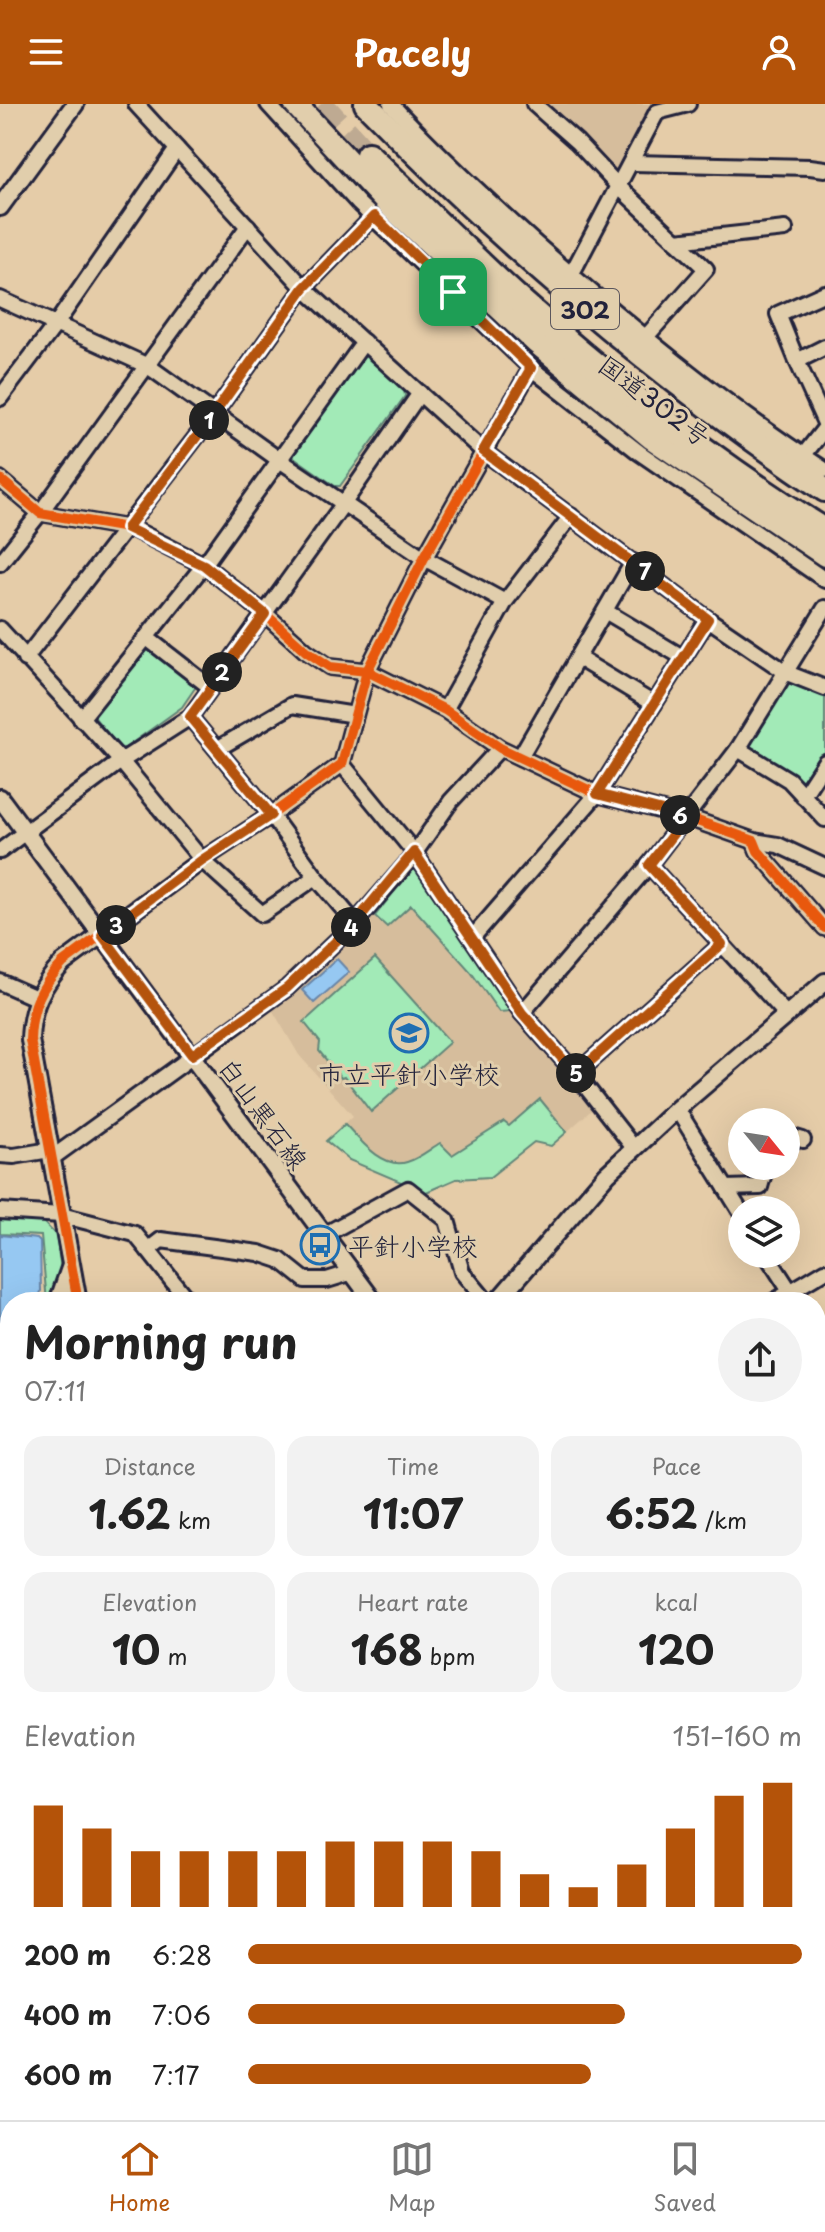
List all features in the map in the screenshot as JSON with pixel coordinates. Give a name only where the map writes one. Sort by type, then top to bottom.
[{"type":"highway","name":"国道302号","points":[[366,104],[418,157],[575,301],[749,440],[825,490]]},
{"type":"highway","name":"国道302号","points":[[289,109],[536,342],[652,438],[825,555]]},
{"type":"highway","points":[[825,511],[727,445],[623,366],[525,285],[372,150],[518,299],[613,379],[718,458],[825,531]]},
{"type":"street","points":[[0,207],[75,104]]},
{"type":"street","points":[[136,104],[304,288],[483,451],[708,619],[787,673],[825,688]]},
{"type":"street","points":[[268,104],[289,109],[359,204],[531,368],[640,453],[825,580]]},
{"type":"street","points":[[391,104],[487,200],[645,338],[714,393],[825,470]]},
{"type":"street","points":[[402,116],[414,104]]},
{"type":"street","points":[[534,104],[706,269],[645,338]]},
{"type":"street","points":[[571,275],[633,163],[657,112],[688,104]]},
{"type":"street","points":[[0,398],[56,324],[177,149]]},
{"type":"street","points":[[633,163],[825,169]]},
{"type":"street","points":[[25,659],[214,414],[304,288],[374,216]]},
{"type":"street","points":[[0,563],[40,513],[248,226]]},
{"type":"street","points":[[676,241],[785,229]]},
{"type":"street","points":[[803,456],[825,425],[778,314],[825,293]]},
{"type":"street","points":[[0,299],[148,366],[424,558],[505,602]]},
{"type":"street","points":[[81,719],[204,565],[364,342]]},
{"type":"street","points":[[797,361],[825,347]]},
{"type":"street","points":[[76,1292],[30,1040],[36,998],[63,963],[202,860],[342,764],[367,671],[424,558],[531,368]]},
{"type":"street","points":[[0,851],[121,761],[190,717],[420,393]]},
{"type":"street","points":[[0,479],[40,513],[127,528],[204,565],[306,651],[330,667],[367,671],[445,710],[500,748],[597,794],[686,817],[754,841],[778,845],[818,864],[825,849]]},
{"type":"street","points":[[445,710],[505,602],[571,516]]},
{"type":"street","points":[[520,757],[633,562]]},
{"type":"street","points":[[522,1013],[649,865],[738,749],[825,608]]},
{"type":"street","points":[[605,611],[684,658]]},
{"type":"street","points":[[472,938],[597,794],[708,619]]},
{"type":"street","points":[[0,629],[121,761],[202,860],[262,914],[316,877]]},
{"type":"street","points":[[147,638],[210,687]]},
{"type":"street","points":[[578,658],[654,704]]},
{"type":"street","points":[[217,749],[292,705],[355,715]]},
{"type":"street","points":[[190,717],[355,923]]},
{"type":"street","points":[[0,1155],[51,1154],[287,988],[355,923],[414,852],[451,801],[500,748]]},
{"type":"street","points":[[738,749],[789,780],[825,819]]},
{"type":"street","points":[[803,796],[825,762]]},
{"type":"street","points":[[342,764],[414,852],[522,1013],[576,1074],[634,1148]]},
{"type":"street","name":"白山黒石線","points":[[0,798],[367,1292]]},
{"type":"street","points":[[754,841],[758,851],[825,928]]},
{"type":"street","points":[[649,865],[787,1015]]},
{"type":"street","points":[[576,1074],[722,944]]},
{"type":"street","points":[[0,982],[36,998]]},
{"type":"street","points":[[506,1292],[607,1174],[677,1109],[825,982]]},
{"type":"street","points":[[677,1109],[731,1196]]},
{"type":"street","points":[[726,1188],[760,1187],[762,1180]]},
{"type":"street","points":[[324,1235],[408,1189],[447,1220],[462,1272],[479,1292]]},
{"type":"street","points":[[0,1211],[61,1215],[135,1234],[181,1292]]},
{"type":"street","points":[[148,1250],[161,1240],[259,1253],[280,1260],[305,1280],[327,1280],[353,1272]]},
{"type":"street","points":[[61,1292],[70,1265]]},
{"type":"street","points":[[775,1268],[790,1292]]},
{"type":"street","points":[[799,1292],[825,1271]]},
{"type":"shaded area","points":[[548,104],[655,104],[651,105],[620,168],[614,169]]},
{"type":"shaded area","name":"市立平針小学校","points":[[411,870],[417,870],[512,1011],[596,1106],[551,1146],[534,1142],[490,1177],[456,1179],[424,1193],[410,1181],[403,1183],[349,1160],[326,1141],[353,1116],[299,1055],[270,1006],[366,926]]},
{"type":"green space","points":[[364,353],[404,389],[405,396],[340,486],[335,486],[291,455]]},
{"type":"green space","points":[[145,646],[152,646],[197,685],[182,707],[125,748],[120,748],[93,713]]},
{"type":"green space","points":[[789,680],[825,694],[825,753],[803,786],[745,747]]},
{"type":"green space","points":[[411,870],[417,870],[512,1011],[499,1012],[471,972],[411,905],[387,927],[375,916]]},
{"type":"green space","points":[[375,958],[450,1042],[371,1112],[319,1051],[320,1042],[304,1022]]},
{"type":"green space","points":[[540,1099],[567,1132],[551,1146],[534,1142],[490,1177],[456,1179],[424,1193],[410,1181],[403,1183],[349,1160],[326,1141],[345,1124],[372,1152],[389,1162],[411,1161],[440,1143],[452,1155],[504,1122],[509,1126]]},
{"type":"green space","points":[[0,1220],[43,1222],[56,1235],[65,1292],[46,1292],[41,1236],[0,1234]]},
{"type":"water","points":[[337,959],[349,972],[314,1003],[302,990]]},
{"type":"water","points":[[0,1235],[37,1239],[40,1242],[41,1292],[0,1292]]},
{"type":"tunnel","points":[[321,104],[368,155]]},
{"type":"cycle path","points":[[76,1292],[30,1040],[32,1017],[39,998],[63,963],[202,860],[342,764],[367,671],[424,558],[531,368]]},
{"type":"cycle path","points":[[0,479],[40,513],[133,529],[204,565],[306,651],[330,667],[367,671],[445,710],[500,748],[597,794],[686,817],[754,841],[758,851],[825,928]]},
{"type":"place","name":"市立平針小学校","points":[[409,1033]]},
{"type":"place","name":"平針小学校","points":[[320,1245]]},
{"type":"route","points":[[374,216],[453,292],[531,368],[483,451],[708,619],[597,794],[686,817],[649,865],[722,944],[576,1074],[522,1013],[414,852],[355,923],[287,988],[192,1055],[102,935],[202,860],[271,815],[190,717],[265,614],[204,565],[127,528],[304,288],[374,216]]}]
